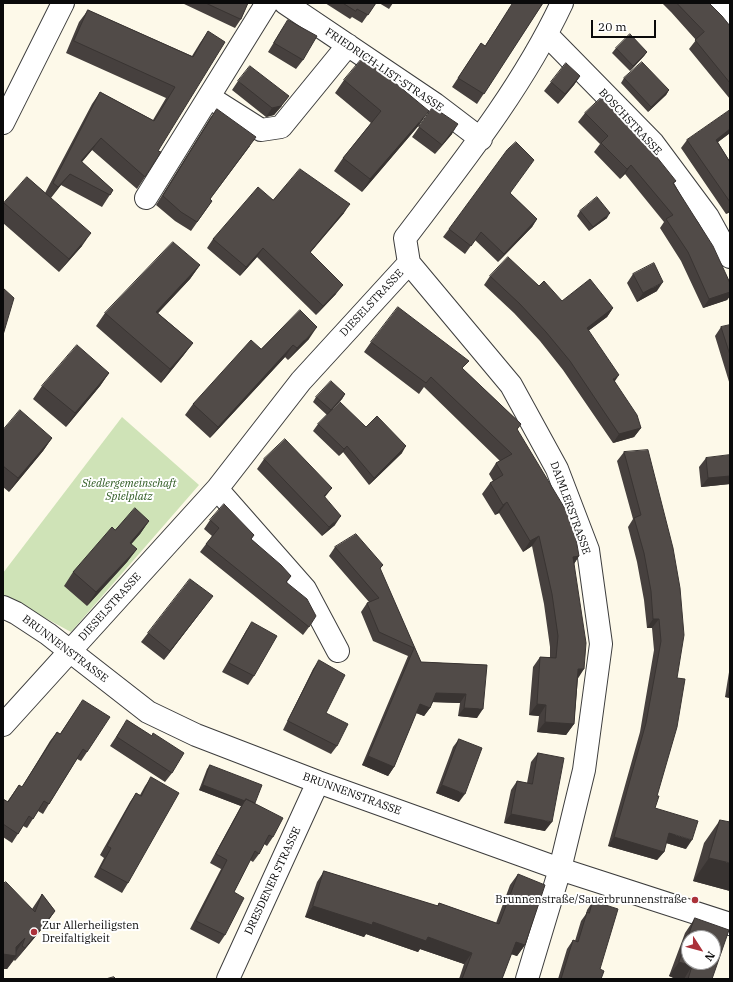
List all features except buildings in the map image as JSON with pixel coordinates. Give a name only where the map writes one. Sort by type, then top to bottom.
[{"type":"street","points":[[3,123],[63,3]]},
{"type":"street","points":[[146,198],[267,3]]},
{"type":"street","name":"FRIEDRICH-LIST-STRASSE","points":[[285,3],[435,104],[481,139]]},
{"type":"street","name":"DIESELSTRASSE","points":[[3,725],[217,489],[301,381],[409,263],[406,238],[481,139],[547,35],[562,3]]},
{"type":"street","points":[[718,3],[730,15]]},
{"type":"street","name":"BOSCHSTRASSE","points":[[547,35],[652,143],[708,217],[730,257]]},
{"type":"street","points":[[209,97],[261,130],[281,126],[348,45]]},
{"type":"street","name":"DAIMLERSTRASSE","points":[[409,263],[510,385],[557,469],[588,550],[601,644],[584,770],[560,869],[527,979]]},
{"type":"street","points":[[217,489],[305,589],[338,651]]},
{"type":"street","name":"BRUNNENSTRASSE","points":[[3,607],[16,613],[41,630],[148,712],[196,735],[318,782],[560,869],[730,924]]},
{"type":"street","name":"DRESDENER STRASSE","points":[[228,979],[318,782]]},
{"type":"green space","name":"Siedlergemeinschaft Spielplatz","points":[[122,417],[199,485],[71,632],[3,595],[3,573]]},
{"type":"place","name":"Brunnenstraße/Sauerbrunnenstraße","points":[[695,900]]},
{"type":"place","name":"Zur Allerheiligsten Dreifaltigkeit","points":[[34,932]]}]
